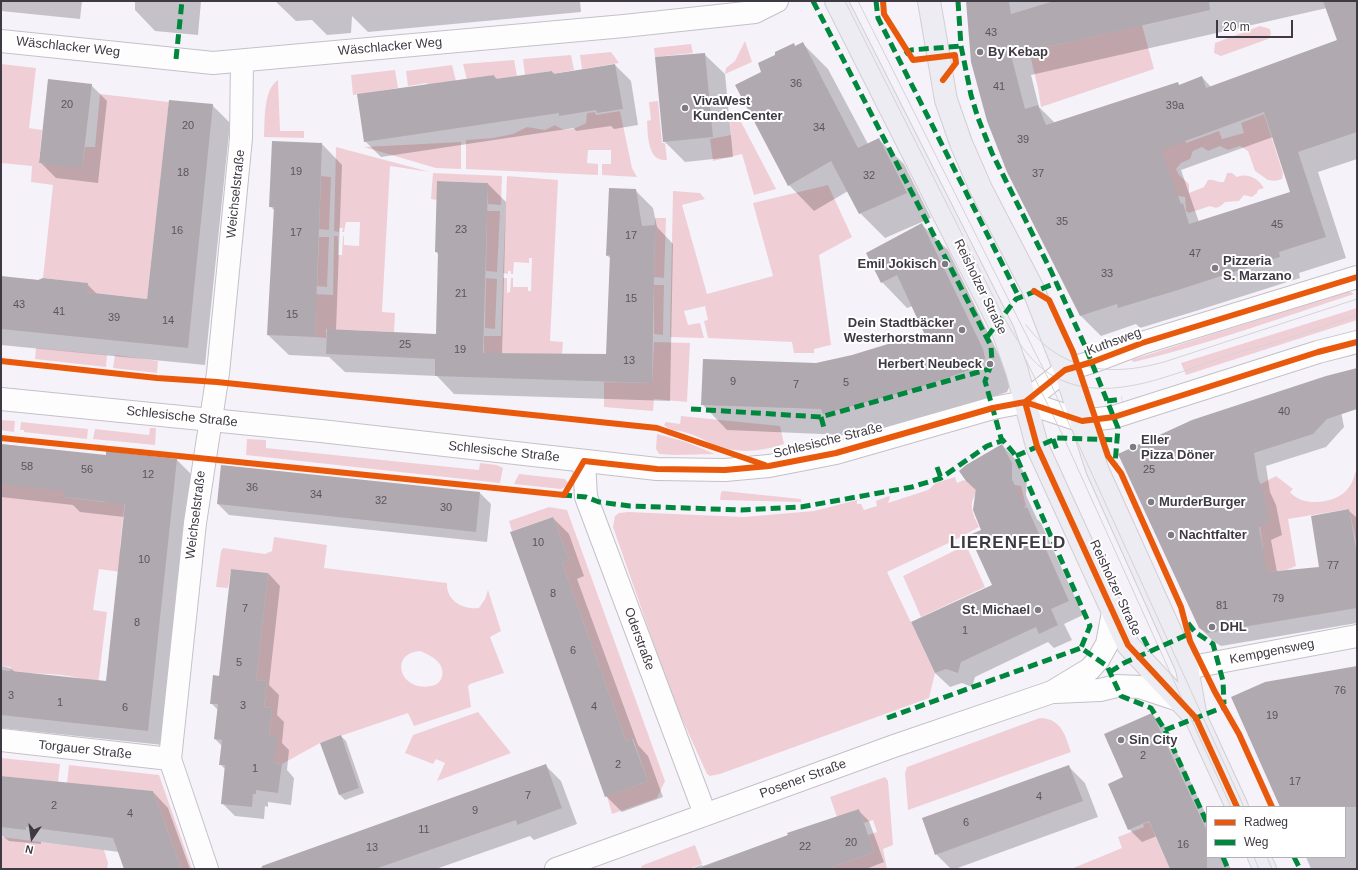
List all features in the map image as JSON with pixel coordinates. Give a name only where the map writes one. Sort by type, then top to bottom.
[{"type":"main road","name":"Reisholzer Straße","points":[[836,1],[1003,330],[1037,446],[1128,645],[1196,718]]},
{"type":"main road","name":"Reisholzer Straße","points":[[929,1],[946,100],[961,143],[981,189],[1034,291],[1065,370],[1097,469],[1187,668],[1196,718],[1236,806]]},
{"type":"main road","points":[[1179,700],[1187,668]]},
{"type":"main road","points":[[1260,858],[1265,869]]},
{"type":"street","name":"Wäschlacker Weg","points":[[1,41],[213,63],[755,12],[777,1]]},
{"type":"street","name":"Weichselstraße","points":[[207,869],[170,759],[195,523],[218,373],[241,138],[242,61]]},
{"type":"street","name":"Kuthsweg","points":[[1025,402],[1065,370],[1092,362],[1142,343],[1351,280]]},
{"type":"street","points":[[1025,402],[1082,421],[1114,418],[1355,341]]},
{"type":"street","name":"Schlesische Straße","points":[[1,399],[210,420],[657,469],[725,470],[769,466],[836,453],[993,408],[1025,402]]},
{"type":"street","name":"Oderstraße","points":[[584,461],[586,497],[705,814]]},
{"type":"street","name":"Posener Straße","points":[[556,869],[705,814],[1052,692],[1090,669],[1094,664],[1107,644],[1113,612]]},
{"type":"street","name":"Kempgensweg","points":[[1187,668],[1357,636]]},
{"type":"street","name":"Posener Straße","points":[[1052,692],[1100,690],[1117,686],[1125,686],[1140,687],[1179,700]]},
{"type":"street","name":"Torgauer Straße","points":[[1,740],[170,759]]},
{"type":"shaded area","points":[[1142,25],[1154,69],[1041,107],[1029,51]]},
{"type":"shaded area","points":[[1260,26],[1270,29],[1271,34],[1268,39],[1221,56],[1214,53],[1215,43]]},
{"type":"shaded area","points":[[745,41],[752,62],[725,74],[726,68],[735,61]]},
{"type":"shaded area","points":[[691,44],[693,53],[655,57],[654,48]]},
{"type":"shaded area","points":[[611,52],[619,63],[582,69],[580,55]]},
{"type":"shaded area","points":[[571,55],[574,70],[553,74],[552,71],[525,75],[523,59]]},
{"type":"shaded area","points":[[514,60],[517,76],[495,79],[494,75],[467,80],[463,64]]},
{"type":"shaded area","points":[[1,64],[36,68],[29,128],[42,130],[39,163],[82,167],[85,147],[95,147],[100,94],[169,102],[147,299],[86,292],[87,283],[43,278],[53,185],[31,182],[32,166],[1,163]]},
{"type":"shaded area","points":[[452,65],[456,81],[428,86],[427,83],[408,86],[406,71]]},
{"type":"shaded area","points":[[395,70],[398,88],[353,95],[351,75]]},
{"type":"shaded area","points":[[278,80],[280,131],[304,131],[304,138],[264,137],[267,98],[273,84]]},
{"type":"shaded area","points":[[658,101],[662,143],[665,143],[667,160],[656,157],[652,152],[648,140],[647,121],[651,120],[649,102]]},
{"type":"shaded area","points":[[620,111],[632,168],[637,177],[602,175],[602,164],[611,164],[611,150],[588,150],[587,163],[598,164],[598,175],[466,169],[466,140],[493,138],[513,134],[527,127],[545,130],[555,125],[563,129],[570,129],[586,123],[587,113],[595,112],[596,115]]},
{"type":"shaded area","points":[[1264,114],[1283,173],[1282,179],[1275,181],[1268,180],[1255,171],[1248,151],[1240,146],[1228,150],[1220,146],[1208,151],[1202,147],[1193,151],[1190,159],[1181,163],[1176,169],[1179,175],[1189,184],[1189,193],[1204,187],[1208,180],[1224,182],[1227,173],[1232,173],[1237,177],[1252,177],[1262,184],[1264,188],[1258,190],[1252,197],[1244,195],[1239,201],[1225,202],[1218,207],[1210,206],[1189,213],[1186,211],[1185,197],[1177,196],[1160,149],[1185,140],[1186,143],[1219,131],[1222,139],[1244,133],[1241,123]]},
{"type":"shaded area","points":[[739,118],[776,189],[754,195],[742,154],[713,161],[710,139],[731,135],[730,122]]},
{"type":"shaded area","points":[[461,142],[461,169],[436,168],[364,147]]},
{"type":"shaded area","points":[[336,147],[430,172],[390,166],[382,312],[395,313],[394,332],[326,329],[326,338],[315,337],[316,294],[333,295],[334,236],[338,236],[338,255],[342,255],[343,236],[344,245],[359,246],[360,222],[346,222],[344,232],[342,232],[343,228],[339,228],[339,232],[334,231]]},
{"type":"shaded area","points":[[433,173],[502,176],[501,205],[488,204],[488,183],[437,181],[437,200],[431,199]]},
{"type":"shaded area","points":[[321,176],[331,177],[329,230],[319,229]]},
{"type":"shaded area","points":[[507,176],[558,180],[550,341],[563,342],[562,355],[484,364],[484,336],[501,336],[503,278],[507,278],[507,293],[510,292],[511,278],[513,278],[513,287],[528,287],[528,291],[531,291],[532,258],[529,258],[529,263],[514,262],[513,274],[511,274],[511,271],[508,271],[508,274],[503,273]]},
{"type":"shaded area","points":[[828,185],[852,237],[819,255],[831,345],[814,349],[814,353],[794,353],[792,342],[708,338],[704,321],[708,320],[705,306],[684,311],[688,325],[700,323],[704,338],[670,337],[673,191],[700,193],[705,199],[682,205],[707,294],[773,276],[753,203]]},
{"type":"shaded area","points":[[487,211],[500,211],[497,272],[486,271]]},
{"type":"shaded area","points":[[655,218],[666,218],[664,278],[654,277]]},
{"type":"shaded area","points":[[319,237],[329,237],[327,287],[317,286]]},
{"type":"shaded area","points":[[486,278],[497,279],[495,329],[485,328]]},
{"type":"shaded area","points":[[654,285],[664,285],[663,335],[654,334]]},
{"type":"shaded area","points":[[1349,291],[1354,294],[1162,355],[1134,362],[1131,360]]},
{"type":"shaded area","points":[[1357,308],[1357,320],[1186,375],[1181,363]]},
{"type":"shaded area","points":[[654,342],[690,343],[687,402],[654,399],[653,411],[604,407],[604,382],[652,383]]},
{"type":"shaded area","points":[[36,348],[107,355],[106,367],[35,359]]},
{"type":"shaded area","points":[[115,355],[158,361],[157,373],[113,368]]},
{"type":"shaded area","points":[[681,416],[780,426],[784,444],[766,449],[749,451],[724,448],[664,425],[666,422],[680,424]]},
{"type":"shaded area","points":[[1,420],[15,421],[14,432],[1,430]]},
{"type":"shaded area","points":[[21,422],[88,429],[87,439],[24,432],[24,430],[20,430]]},
{"type":"shaded area","points":[[150,428],[156,428],[155,445],[93,439],[95,429],[149,435]]},
{"type":"shaded area","points":[[657,434],[686,442],[715,454],[659,454],[656,449]]},
{"type":"shaded area","points":[[247,439],[266,440],[266,448],[479,470],[480,463],[497,465],[503,468],[500,483],[246,455]]},
{"type":"shaded area","points":[[1357,467],[1357,546],[1349,509],[1288,519],[1296,566],[1286,570],[1261,573],[1263,548],[1260,527],[1250,533],[1253,488],[1276,476],[1293,489],[1290,492],[1296,497],[1311,502],[1320,502],[1337,497],[1344,493],[1353,480]]},
{"type":"shaded area","points":[[519,474],[565,479],[570,485],[561,489],[514,484]]},
{"type":"shaded area","points":[[955,477],[957,483],[964,480],[970,484],[998,482],[1021,486],[1026,506],[1015,510],[976,493],[972,502],[972,510],[979,527],[887,572],[935,673],[929,698],[720,774],[710,776],[707,774],[673,699],[613,527],[615,516],[619,513],[628,512],[744,517],[814,511],[857,500],[857,504],[861,504],[864,510],[877,506],[876,501],[889,496],[888,503],[928,490],[936,483]]},
{"type":"shaded area","points":[[1,484],[65,487],[64,497],[104,502],[125,499],[120,547],[121,572],[99,569],[93,610],[107,612],[98,685],[89,681],[67,676],[10,673],[11,667],[1,666]]},
{"type":"shaded area","points":[[721,492],[801,499],[801,502],[720,500]]},
{"type":"shaded area","points":[[549,507],[567,510],[665,781],[657,798],[612,814],[607,796],[648,781],[633,739],[626,741],[562,563],[569,560],[553,517],[512,531],[509,521]]},
{"type":"shaded area","points":[[274,537],[327,545],[324,568],[447,583],[447,589],[452,599],[456,603],[467,607],[479,608],[485,599],[488,590],[501,631],[490,637],[504,673],[470,684],[468,686],[471,707],[414,726],[408,713],[320,743],[282,764],[274,763],[269,735],[272,708],[264,707],[267,681],[256,680],[268,573],[231,569],[228,588],[216,587],[221,551],[223,548],[265,554],[272,551]],"holes":[[[420,651],[435,659],[441,667],[442,678],[435,685],[420,686],[411,683],[405,678],[402,672],[401,665],[404,658],[410,653]]]},
{"type":"shaded area","points":[[966,545],[985,587],[921,617],[903,576]]},
{"type":"shaded area","points":[[478,712],[511,753],[437,781],[445,763],[436,759],[433,764],[405,753],[413,735]]},
{"type":"shaded area","points":[[1040,718],[1053,721],[1062,729],[1071,752],[908,810],[905,773],[907,767]]},
{"type":"shaded area","points":[[1,758],[60,764],[58,782],[1,776]]},
{"type":"shaded area","points":[[69,765],[159,775],[192,869],[181,869],[153,791],[67,783]]},
{"type":"shaded area","points":[[885,777],[888,781],[893,845],[883,849],[887,869],[827,869],[874,852],[868,835],[877,832],[873,820],[864,823],[859,809],[837,817],[830,797]]},
{"type":"shaded area","points":[[1149,822],[1170,869],[1071,869],[1122,848],[1118,837],[1144,827],[1143,824]]},
{"type":"shaded area","points":[[1,837],[104,850],[108,863],[107,869],[1,869]]},
{"type":"shaded area","points":[[695,845],[702,864],[689,869],[642,869],[641,866]]},
{"type":"building","points":[[966,1],[1009,1],[1011,14],[1054,1],[1209,1],[1210,10],[1011,55],[1025,109],[1038,105],[1046,125],[1178,82],[1179,85],[1202,76],[1206,88],[1337,40],[1323,1],[1357,1],[1357,132],[1298,152],[1326,237],[1279,252],[1280,257],[1178,290],[1118,308],[1117,304],[1080,316],[1007,172],[987,121],[971,62]],"holes":[[[1264,112],[1290,192],[1189,224],[1183,203],[1181,204],[1161,150]]]},
{"type":"building","points":[[803,42],[858,148],[879,138],[907,193],[859,214],[831,161],[788,186],[735,85],[761,72],[758,63],[775,55],[775,52],[794,43],[795,46]]},
{"type":"building","name":"VivaWest KundenCenter","points":[[705,53],[713,137],[663,142],[655,57]]},
{"type":"building","points":[[615,64],[623,109],[597,113],[596,110],[559,116],[559,113],[364,142],[357,94],[494,75],[495,79],[552,71],[553,74]]},
{"type":"building","points":[[48,79],[92,84],[82,168],[39,163]]},
{"type":"building","points":[[169,100],[213,104],[188,348],[1,329],[1,276],[38,280],[43,278],[88,283],[86,292],[147,299]]},
{"type":"building","points":[[272,141],[322,143],[315,337],[267,335],[274,207],[269,207]]},
{"type":"building","points":[[437,181],[488,183],[483,353],[606,354],[610,255],[606,256],[609,188],[636,189],[642,226],[655,225],[652,383],[435,376],[435,359],[326,354],[327,329],[436,334],[438,252],[435,252]]},
{"type":"building","points":[[922,223],[983,349],[985,358],[981,366],[915,389],[823,414],[821,409],[701,405],[703,359],[816,363],[852,355],[924,333],[897,275],[881,283],[866,253]]},
{"type":"building","points":[[1357,368],[1357,409],[1327,419],[1313,434],[1254,453],[1258,478],[1263,491],[1269,521],[1259,527],[1267,572],[1319,567],[1311,516],[1349,509],[1357,554],[1357,608],[1207,633],[1199,628],[1118,454],[1192,420],[1326,376]]},
{"type":"building","points":[[1,444],[106,455],[106,451],[177,459],[148,731],[1,715],[1,670],[106,681],[125,504],[64,497],[64,491],[1,484]]},
{"type":"building","points":[[1002,444],[1012,463],[1012,479],[1025,508],[1027,507],[1069,601],[1051,609],[1058,625],[1039,634],[1036,627],[961,662],[958,673],[946,669],[935,673],[911,622],[992,585],[969,535],[981,530],[973,510],[976,488],[966,481],[959,471],[966,465]]},
{"type":"building","points":[[221,465],[480,492],[476,532],[217,504]]},
{"type":"building","points":[[553,517],[569,560],[562,563],[626,741],[632,739],[648,781],[605,797],[510,532]]},
{"type":"building","points":[[231,569],[268,573],[256,680],[267,681],[264,707],[272,708],[269,735],[277,736],[274,763],[282,764],[278,793],[256,790],[256,794],[253,794],[252,807],[221,804],[225,765],[219,765],[222,740],[214,739],[218,704],[210,704],[213,675],[219,676]]},
{"type":"building","points":[[1357,666],[1357,807],[1280,806],[1231,697],[1265,682]]},
{"type":"building","points":[[1152,713],[1206,829],[1207,869],[1170,869],[1149,821],[1128,830],[1108,784],[1123,777],[1104,734]]},
{"type":"building","points":[[341,735],[359,788],[339,795],[320,743]]},
{"type":"building","points":[[546,764],[562,808],[517,825],[516,820],[375,869],[262,869],[262,866]]},
{"type":"building","points":[[1069,765],[1083,801],[935,855],[922,818]]},
{"type":"building","points":[[1,776],[153,791],[181,869],[124,869],[113,838],[26,827],[26,830],[1,827]]},
{"type":"building","points":[[859,809],[874,852],[827,869],[703,869],[702,867],[788,835],[787,833]]},
{"type":"tram line","points":[[845,1],[1003,316],[1028,355],[1045,371],[1066,382],[1088,387],[1111,388],[1135,385],[1159,379],[1229,355],[1357,315]]},
{"type":"tram line","points":[[858,1],[1050,382],[1244,806]]},
{"type":"tram line","points":[[1026,325],[1040,341],[1055,353],[1071,361],[1088,367],[1125,369],[1144,367],[1164,362],[1357,299]]},
{"type":"tram line","points":[[1024,356],[1064,438],[1231,806]]},
{"type":"tram line","points":[[1254,858],[1259,869]]},
{"type":"tram line","points":[[1267,858],[1272,869]]},
{"type":"marked path","points":[[176,59],[182,1]]},
{"type":"marked path","points":[[813,1],[991,346],[992,362],[985,381],[1001,438],[1016,456],[1090,626],[1081,648],[1107,666],[1121,696],[1151,708],[1165,730],[1206,821]]},
{"type":"marked path","points":[[876,1],[878,18],[1019,297]]},
{"type":"marked path","points":[[958,1],[961,46],[971,95],[978,118],[992,153],[1051,271],[1085,346],[1118,428],[1115,464]]},
{"type":"marked path","points":[[905,54],[911,50],[961,46]]},
{"type":"marked path","points":[[987,337],[1016,299],[1056,283]]},
{"type":"marked path","points":[[691,409],[821,417],[989,369]]},
{"type":"marked path","points":[[1107,401],[1122,399]]},
{"type":"marked path","points":[[821,417],[824,428]]},
{"type":"marked path","points":[[1016,456],[1057,438],[1116,440]]},
{"type":"marked path","points":[[1053,439],[1058,453]]},
{"type":"marked path","points":[[562,495],[586,497],[599,502],[630,506],[741,510],[801,507],[912,487],[941,478],[987,446],[1004,440]]},
{"type":"marked path","points":[[937,467],[941,478]]},
{"type":"marked path","points":[[1188,623],[1195,632],[1213,644],[1223,681],[1224,704]]},
{"type":"marked path","points":[[1110,672],[1124,663],[1191,633]]},
{"type":"marked path","points":[[1143,637],[1150,651]]},
{"type":"marked path","points":[[887,718],[1081,648]]},
{"type":"marked path","points":[[1165,730],[1224,707]]},
{"type":"marked path","points":[[1223,858],[1228,869]]},
{"type":"marked path","points":[[1294,858],[1300,869]]},
{"type":"cycle path","points":[[883,1],[884,14],[913,60],[955,55],[956,63],[943,80]]},
{"type":"cycle path","points":[[1,438],[564,495],[584,461],[657,469],[725,470],[769,466],[836,453],[993,408],[1025,402],[1065,370],[1092,362],[1142,343],[1357,277]]},
{"type":"cycle path","points":[[1034,291],[1049,300],[1073,352],[1108,456],[1121,473],[1181,607],[1190,641],[1215,692],[1239,734],[1272,806]]},
{"type":"cycle path","points":[[1025,402],[1082,421],[1114,417],[1318,352],[1357,342]]},
{"type":"cycle path","points":[[1,361],[657,428],[765,465]]},
{"type":"cycle path","points":[[1025,402],[1037,446],[1128,645],[1196,718],[1237,806]]},
{"type":"place","name":"By Kebap","points":[[980,52]]},
{"type":"place","name":"VivaWest KundenCenter","points":[[685,108]]},
{"type":"place","name":"Emil Jokisch","points":[[945,264]]},
{"type":"place","name":"Pizzeria S. Marzano","points":[[1215,268]]},
{"type":"place","name":"Dein Stadtbäcker Westerhorstmann","points":[[962,330]]},
{"type":"place","name":"Herbert Neubeck","points":[[990,364]]},
{"type":"place","name":"Eller Pizza Döner","points":[[1133,447]]},
{"type":"place","name":"MurderBurger","points":[[1151,502]]},
{"type":"place","name":"Nachtfalter","points":[[1171,535]]},
{"type":"place","name":"St. Michael","points":[[1038,610]]},
{"type":"place","name":"DHL","points":[[1212,627]]},
{"type":"place","name":"Sin City","points":[[1121,740]]},
{"type":"district","name":"LIERENFELD","points":[[1008,543]]}]
